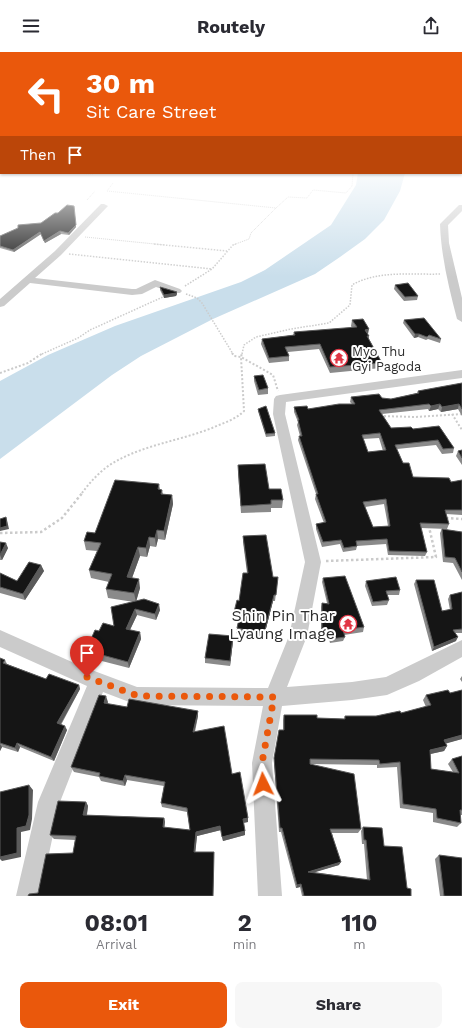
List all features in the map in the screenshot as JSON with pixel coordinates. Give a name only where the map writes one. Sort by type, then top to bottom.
[{"type":"street","points":[[0,304],[58,253],[104,206]]},
{"type":"street","points":[[462,207],[444,224],[445,243],[462,319]]},
{"type":"street","points":[[28,280],[132,292],[138,292],[155,283],[177,291]]},
{"type":"street","points":[[270,896],[262,763],[274,697],[298,636],[313,562],[279,414],[280,400],[432,377],[462,374]]},
{"type":"street","points":[[0,638],[76,673],[138,696],[274,697],[387,686],[412,675],[462,648]]},
{"type":"street","points":[[28,896],[48,802],[98,681]]},
{"type":"path","points":[[180,198],[276,208]]},
{"type":"path","points":[[0,373],[28,363],[44,352],[78,338],[90,330],[177,291],[212,269],[233,245],[249,240],[251,233],[286,198]]},
{"type":"path","points":[[74,236],[227,251]]},
{"type":"path","points":[[58,253],[212,269]]},
{"type":"path","points":[[0,533],[41,532],[62,518],[91,481],[112,463],[139,451],[206,430],[238,417],[244,411],[241,357],[244,345],[256,337],[291,329],[330,323],[350,305],[352,285],[357,281],[374,276],[451,274]]},
{"type":"path","points":[[197,298],[207,309],[234,356],[241,357],[274,376],[280,400]]},
{"type":"path","points":[[452,414],[462,430]]},
{"type":"path","points":[[378,416],[416,417],[462,414]]},
{"type":"path","points":[[441,518],[462,519]]},
{"type":"path","points":[[313,562],[436,558],[429,524]]},
{"type":"water","points":[[348,198],[396,198],[384,220],[365,239],[315,274],[213,319],[141,356],[112,375],[0,459],[0,381],[48,355],[115,326],[241,282],[265,270],[331,225]]},
{"type":"building","points":[[67,205],[74,206],[76,225],[68,233],[60,231],[44,241],[40,232],[13,250],[0,246],[0,236],[18,228],[18,225],[41,223],[55,213],[58,213]]},
{"type":"building","points":[[408,283],[418,296],[405,297],[395,285]]},
{"type":"building","points":[[160,287],[177,292],[164,295]]},
{"type":"building","points":[[424,318],[441,339],[429,335],[427,337],[415,334],[404,320]]},
{"type":"building","points":[[363,319],[369,329],[365,330],[369,336],[367,336],[382,363],[330,367],[320,344],[285,347],[289,356],[269,358],[262,339],[295,335],[294,332],[357,327],[352,320]]},
{"type":"building","points":[[263,375],[268,388],[259,390],[254,376]]},
{"type":"building","points":[[462,383],[462,409],[459,404],[442,407],[440,404],[431,406],[429,404],[379,410],[391,428],[411,427],[413,429],[439,426],[454,448],[443,449],[438,440],[395,445],[403,463],[409,463],[413,477],[449,478],[451,482],[462,480],[462,510],[445,510],[449,524],[420,523],[427,552],[389,551],[387,539],[356,541],[357,546],[344,548],[341,540],[323,542],[316,524],[326,522],[299,436],[302,436],[299,420],[294,407],[307,406],[308,409],[339,404],[355,404],[351,397],[379,394],[382,398],[391,399],[419,393],[418,391]],"holes":[[[380,433],[386,450],[368,452],[362,435]],[[386,499],[390,526],[373,527],[363,502]]]},
{"type":"building","points":[[266,406],[275,433],[266,434],[258,409]]},
{"type":"building","points":[[462,450],[462,458],[458,451]]},
{"type":"building","points":[[265,464],[269,489],[281,489],[283,500],[271,500],[271,504],[241,506],[238,465]]},
{"type":"building","points":[[115,480],[159,484],[158,489],[162,490],[161,494],[172,495],[164,531],[157,530],[155,538],[149,537],[146,548],[138,547],[127,577],[139,579],[134,593],[106,589],[112,574],[89,570],[101,543],[84,541],[87,532],[95,533]]},
{"type":"building","points":[[6,517],[7,526],[0,528],[0,519]]},
{"type":"building","points":[[442,529],[462,532],[462,572],[455,558],[445,557]]},
{"type":"building","points":[[266,535],[273,577],[278,577],[276,595],[274,595],[264,634],[237,628],[240,614],[234,612],[237,600],[239,601],[243,573],[248,573],[243,536]]},
{"type":"building","points":[[0,542],[6,543],[0,555]]},
{"type":"building","points":[[29,562],[41,565],[23,594],[0,587],[0,573],[17,581]]},
{"type":"building","points":[[345,576],[364,627],[343,630],[345,637],[331,639],[329,631],[322,632],[322,603],[329,604],[323,578]]},
{"type":"building","points":[[396,577],[400,590],[386,591],[389,600],[373,602],[366,581]]},
{"type":"building","points":[[416,580],[434,580],[442,611],[452,609],[450,595],[462,592],[462,629],[453,630],[458,637],[434,647]]},
{"type":"building","points":[[144,599],[159,604],[155,614],[135,609],[126,629],[140,632],[128,662],[91,652],[97,641],[91,639],[95,630],[99,631],[103,623],[114,626],[111,607]]},
{"type":"building","points":[[209,634],[233,636],[230,661],[205,658]]},
{"type":"building","points":[[0,658],[5,660],[3,663],[46,679],[49,674],[79,685],[57,723],[65,726],[51,757],[17,743],[15,748],[0,743]]},
{"type":"building","points":[[448,690],[450,693],[462,690],[462,735],[444,740],[447,746],[430,750],[431,769],[459,773],[452,759],[462,756],[461,823],[437,818],[436,809],[403,804],[400,762],[380,764],[379,760],[310,759],[310,764],[354,774],[361,829],[330,829],[341,862],[308,872],[370,880],[366,840],[364,840],[363,827],[382,828],[384,846],[402,847],[407,888],[411,889],[411,896],[304,896],[301,884],[297,885],[282,828],[280,828],[274,758],[279,730],[284,730],[284,715],[317,715],[317,718],[345,719],[345,716],[376,716],[400,711],[401,713],[431,705],[426,695]]},
{"type":"building","points":[[99,695],[106,696],[104,703],[127,707],[129,699],[198,711],[193,732],[224,726],[232,774],[240,772],[248,818],[243,819],[245,831],[222,837],[220,826],[196,832],[194,852],[214,852],[213,896],[28,896],[29,894],[38,893],[46,854],[73,853],[76,836],[50,835],[58,801],[86,802],[83,815],[164,818],[163,827],[190,830],[187,808],[161,803],[165,782],[125,775],[123,781],[99,776],[100,773],[71,767]]},
{"type":"building","points":[[29,785],[29,815],[26,826],[17,828],[17,853],[0,857],[0,792]]},
{"type":"building","points":[[439,855],[462,858],[462,896],[444,896]]},
{"type":"place","name":"Myo Thu Gyi Pagoda","points":[[339,358]]},
{"type":"place","name":"Shin Pin Thar Lyaung Image","points":[[348,624]]},
{"type":"route","points":[[87,677],[138,696],[274,697],[262,763],[263,784]]}]
